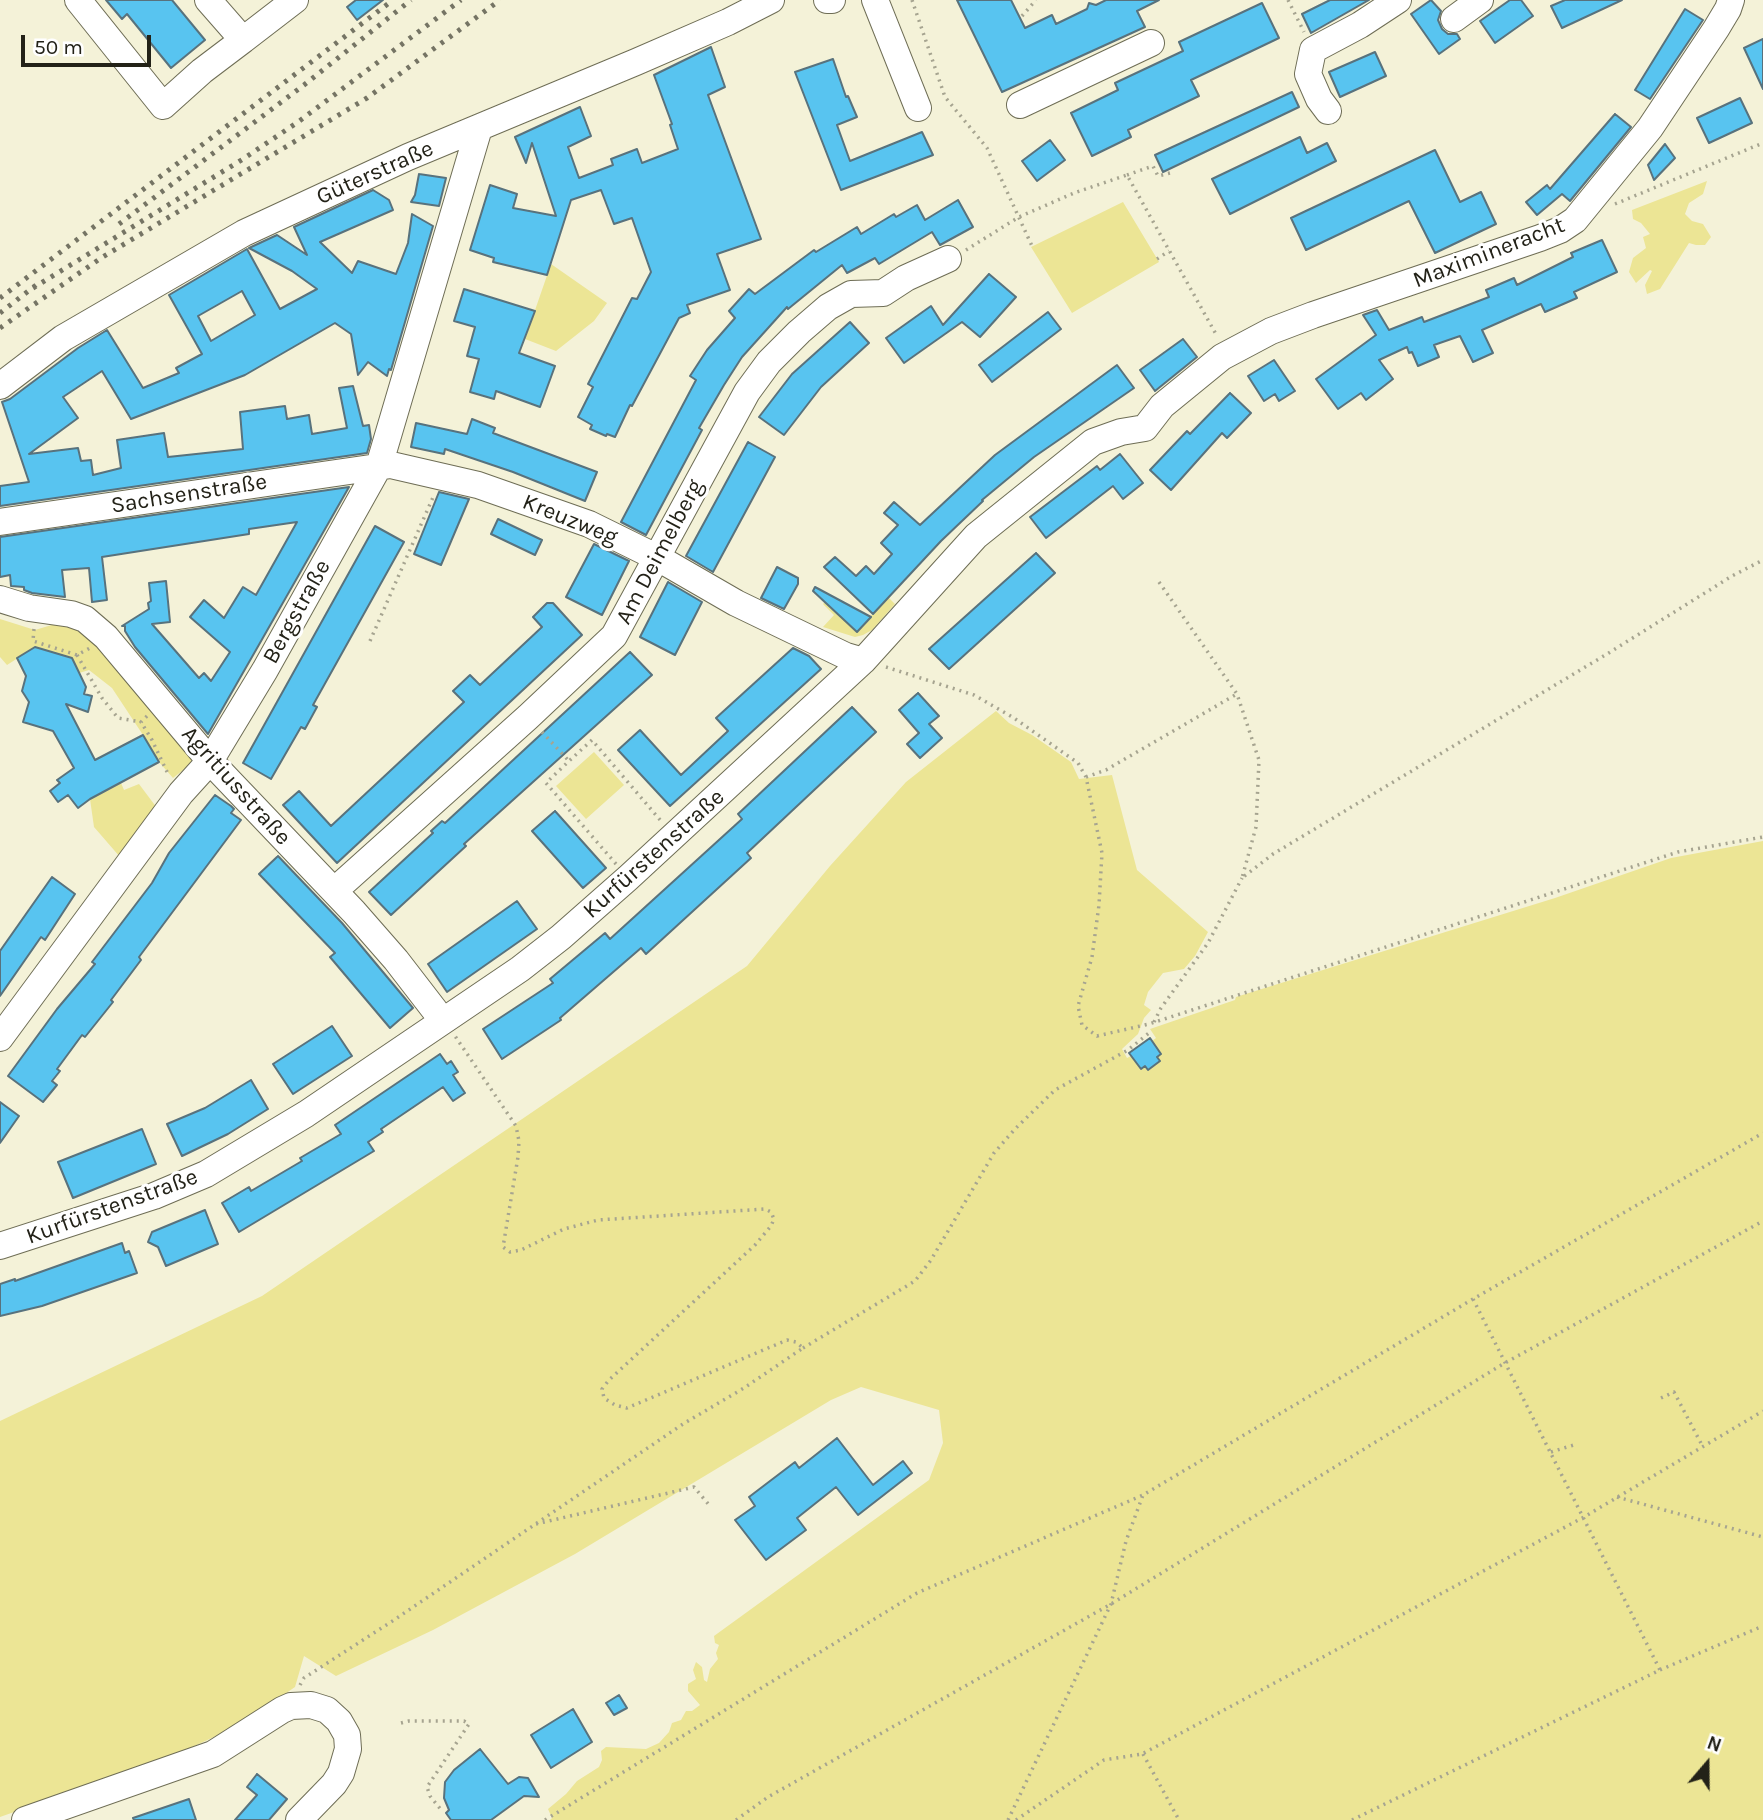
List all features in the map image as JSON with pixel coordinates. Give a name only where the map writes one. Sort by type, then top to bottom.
[{"type":"street","points":[[78,0],[163,106],[295,0]]},
{"type":"street","points":[[208,0],[243,40]]},
{"type":"street","name":"Güterstraße","points":[[0,386],[63,338],[242,234],[408,157],[716,27],[771,0]]},
{"type":"street","points":[[875,0],[918,108]]},
{"type":"street","points":[[1328,111],[1319,99],[1308,74],[1313,50],[1360,25],[1398,0]]},
{"type":"street","points":[[1454,19],[1479,0]]},
{"type":"street","name":"Maximineracht","points":[[1228,353],[1303,319],[1540,238],[1575,220],[1650,128],[1722,19],[1731,0]]},
{"type":"street","points":[[1020,105],[1151,43]]},
{"type":"street","name":"Bergstraße","points":[[1,1034],[181,793],[210,761],[265,670],[379,466],[479,128]]},
{"type":"street","name":"Am Deimelberg","points":[[334,891],[614,636],[735,411],[769,362],[828,307],[851,294],[883,293],[906,278],[948,259]]},
{"type":"street","name":"Kurfürstenstraße","points":[[0,1246],[154,1196],[206,1174],[447,1025],[561,937],[863,661],[976,536],[1093,442],[1121,432],[1145,428],[1162,406],[1228,353]]},
{"type":"street","name":"Kreuzweg","points":[[379,466],[391,465],[442,476],[490,489],[571,517],[658,558],[736,603],[846,656],[863,661]]},
{"type":"street","name":"Sachsenstraße","points":[[0,522],[379,466]]},
{"type":"street","name":"Agritiusstraße","points":[[0,598],[29,608],[71,614],[85,619],[106,637],[210,761],[396,960],[447,1025]]},
{"type":"street","points":[[25,1820],[213,1754],[272,1715],[291,1706],[311,1705],[334,1715],[346,1735],[348,1749],[341,1773],[334,1784],[299,1820]]},
{"type":"path","points":[[912,0],[945,97],[987,148],[1032,246]]},
{"type":"path","points":[[1022,16],[1036,0]]},
{"type":"path","points":[[1289,0],[1313,50]]},
{"type":"path","points":[[1613,205],[1763,143]]},
{"type":"path","points":[[948,259],[1019,217],[1074,193],[1153,166],[1158,176],[1174,172]]},
{"type":"path","points":[[1127,175],[1228,353]]},
{"type":"path","points":[[1157,259],[1169,251]]},
{"type":"path","points":[[370,640],[442,476]]},
{"type":"path","points":[[1242,878],[1273,854],[1607,654],[1731,576],[1763,560]]},
{"type":"path","points":[[1154,1022],[1174,989],[1208,943],[1242,878],[1256,827],[1259,760],[1237,694],[1159,582]]},
{"type":"path","points":[[26,627],[35,630],[33,640],[77,654],[102,698],[118,718],[141,722],[173,784],[181,793]]},
{"type":"path","points":[[77,654],[106,637]]},
{"type":"path","points":[[863,661],[954,687],[993,705],[1078,763],[1086,777],[1102,853],[1093,957],[1078,1006],[1082,1025],[1097,1036],[1154,1022],[1678,852],[1763,838]]},
{"type":"path","points":[[1086,777],[1107,770],[1237,694]]},
{"type":"path","points":[[141,722],[161,704]]},
{"type":"path","points":[[541,730],[569,761]]},
{"type":"path","points":[[622,872],[546,783],[592,740],[667,828]]},
{"type":"path","points":[[447,1025],[516,1126],[518,1157],[503,1247],[510,1252],[528,1247],[564,1229],[598,1220],[765,1209],[771,1212],[774,1219],[772,1226],[755,1245],[609,1380],[602,1389],[604,1398],[627,1408],[787,1340],[796,1342],[803,1348]]},
{"type":"path","points":[[291,1706],[304,1678],[682,1424],[915,1280],[931,1261],[994,1153],[1015,1129],[1055,1090],[1128,1050],[1149,1033]]},
{"type":"path","points":[[545,1820],[917,1593],[1143,1494],[1473,1299],[1763,1133]]},
{"type":"path","points":[[736,1820],[768,1797],[1111,1604],[1503,1364],[1763,1221]]},
{"type":"path","points":[[1473,1299],[1503,1364],[1551,1452],[1660,1670]]},
{"type":"path","points":[[1661,1398],[1674,1392],[1703,1447]]},
{"type":"path","points":[[1016,1820],[1104,1760],[1142,1754],[1584,1517],[1763,1411]]},
{"type":"path","points":[[1551,1452],[1577,1444]]},
{"type":"path","points":[[534,1524],[694,1487],[710,1506]]},
{"type":"path","points":[[1008,1820],[1111,1604],[1126,1541],[1143,1494]]},
{"type":"path","points":[[1617,1497],[1763,1537]]},
{"type":"path","points":[[1352,1820],[1660,1670],[1763,1626]]},
{"type":"path","points":[[401,1723],[464,1721],[469,1724],[427,1787],[430,1796],[442,1811]]},
{"type":"path","points":[[1142,1754],[1179,1820]]},
{"type":"shaded area","points":[[1707,181],[1703,194],[1689,203],[1685,214],[1692,221],[1703,224],[1711,237],[1705,245],[1689,243],[1660,289],[1647,294],[1645,285],[1652,271],[1636,283],[1629,272],[1633,258],[1646,248],[1643,237],[1650,234],[1641,223],[1633,219],[1632,210]]},
{"type":"shaded area","points":[[1123,202],[1159,262],[1072,313],[1031,247]]},
{"type":"shaded area","points":[[551,264],[607,303],[594,321],[556,351],[525,339]]},
{"type":"shaded area","points":[[888,597],[895,604],[872,630],[863,635],[855,637],[823,627],[834,615],[823,604],[825,602],[857,631]]},
{"type":"shaded area","points":[[0,619],[35,630],[55,624],[80,630],[92,640],[191,758],[192,763],[173,778],[159,762],[112,688],[89,670],[79,673],[35,647],[7,665],[0,657]]},
{"type":"shaded area","points":[[996,711],[1009,723],[1071,762],[1079,779],[1112,775],[1137,870],[1208,932],[1195,956],[1184,969],[1163,973],[1148,992],[1144,1005],[1151,1010],[1144,1018],[1138,1034],[1122,1049],[1127,1058],[1131,1056],[1141,1068],[1161,1053],[1152,1041],[1156,1038],[1150,1029],[1235,1000],[1236,997],[1555,898],[1671,858],[1763,841],[1763,1820],[550,1820],[552,1818],[548,1809],[577,1781],[599,1767],[602,1760],[601,1751],[606,1747],[646,1749],[659,1743],[669,1732],[672,1723],[681,1720],[686,1711],[692,1711],[700,1705],[688,1691],[688,1684],[696,1679],[693,1670],[696,1662],[702,1667],[704,1680],[707,1682],[710,1669],[718,1659],[716,1653],[719,1645],[715,1643],[714,1636],[929,1480],[943,1443],[939,1410],[861,1387],[831,1400],[575,1554],[433,1630],[336,1676],[304,1656],[295,1687],[216,1736],[175,1755],[0,1817],[0,1421],[262,1296],[747,966],[830,866],[906,782]]},
{"type":"shaded area","points":[[594,752],[624,785],[586,819],[556,786]]},
{"type":"shaded area","points":[[121,783],[124,790],[139,784],[157,808],[120,857],[94,827],[90,799]]},
{"type":"building","points":[[106,0],[172,0],[205,40],[171,68],[127,14],[122,19]]},
{"type":"building","points":[[356,0],[383,0],[357,20],[347,7]]},
{"type":"building","points":[[957,0],[1011,0],[1025,28],[1052,15],[1056,24],[1087,9],[1089,3],[1096,5],[1106,0],[1159,0],[1137,11],[1145,27],[1002,92]]},
{"type":"building","points":[[1330,0],[1369,0],[1311,33],[1302,14]]},
{"type":"building","points":[[1431,0],[1441,11],[1438,20],[1442,29],[1448,34],[1457,34],[1460,39],[1439,54],[1411,14]]},
{"type":"building","points":[[1510,0],[1521,0],[1533,16],[1495,43],[1480,21]]},
{"type":"building","points":[[1565,0],[1622,0],[1562,28],[1551,6]]},
{"type":"building","points":[[1262,3],[1279,38],[1191,80],[1199,96],[1128,130],[1131,137],[1092,156],[1071,113],[1118,90],[1115,83],[1183,51],[1179,42]]},
{"type":"building","points":[[1685,9],[1703,20],[1650,99],[1635,90]]},
{"type":"building","points":[[1763,39],[1763,89],[1744,48]]},
{"type":"building","points":[[711,47],[725,87],[708,95],[761,239],[717,254],[730,290],[687,305],[690,313],[679,318],[615,437],[606,436],[590,429],[592,425],[578,417],[593,387],[588,384],[632,298],[637,299],[651,272],[632,218],[614,224],[601,190],[571,200],[547,275],[493,262],[494,258],[470,250],[490,185],[517,194],[513,208],[556,216],[532,143],[526,163],[515,137],[580,107],[591,136],[568,147],[579,178],[613,165],[611,159],[637,149],[642,163],[678,149],[654,75]]},
{"type":"building","points":[[1375,52],[1386,76],[1340,97],[1329,72]]},
{"type":"building","points":[[833,59],[846,97],[848,96],[857,117],[837,125],[850,161],[922,132],[933,155],[841,190],[795,72]]},
{"type":"building","points":[[1292,92],[1299,107],[1163,172],[1155,155]]},
{"type":"building","points":[[1740,98],[1752,123],[1709,143],[1697,118]]},
{"type":"building","points":[[1615,114],[1631,127],[1570,201],[1562,194],[1537,215],[1526,202],[1547,185],[1550,189]]},
{"type":"building","points":[[1300,137],[1307,153],[1327,143],[1336,161],[1230,214],[1212,179]]},
{"type":"building","points":[[1050,140],[1065,160],[1037,181],[1022,161]]},
{"type":"building","points":[[1665,144],[1675,158],[1654,180],[1648,165]]},
{"type":"building","points":[[1435,150],[1460,202],[1481,192],[1496,224],[1435,253],[1409,201],[1306,250],[1291,218]]},
{"type":"building","points":[[419,174],[446,178],[439,206],[411,202]]},
{"type":"building","points":[[373,190],[389,200],[393,210],[320,242],[352,273],[358,261],[396,274],[408,243],[412,214],[433,226],[387,376],[368,362],[358,375],[351,334],[335,323],[245,375],[131,419],[102,371],[63,397],[78,418],[29,454],[78,448],[81,461],[91,460],[93,475],[121,468],[117,440],[164,433],[168,457],[243,449],[240,412],[285,406],[287,419],[309,415],[312,434],[347,428],[339,388],[353,386],[363,426],[369,425],[371,439],[367,453],[0,506],[0,486],[29,482],[2,402],[107,330],[143,388],[179,373],[176,368],[202,354],[169,295],[247,249],[280,309],[317,289],[292,271],[249,248],[277,235],[307,255],[294,227]],"holes":[[[242,291],[255,315],[211,341],[198,316]]]},
{"type":"building","points":[[958,200],[973,227],[940,245],[932,232],[879,264],[875,258],[847,273],[842,265],[788,309],[787,307],[742,357],[724,385],[699,428],[702,430],[646,535],[621,522],[696,380],[690,376],[707,350],[735,318],[729,311],[749,289],[755,294],[814,250],[816,252],[857,227],[861,234],[894,214],[896,217],[917,205],[925,220]]},
{"type":"building","points":[[1602,240],[1617,272],[1574,292],[1577,298],[1545,312],[1541,304],[1482,330],[1493,353],[1473,362],[1460,336],[1434,345],[1439,357],[1418,366],[1407,347],[1379,360],[1393,379],[1366,400],[1361,393],[1338,409],[1316,379],[1376,335],[1363,315],[1377,310],[1389,330],[1422,317],[1424,322],[1489,297],[1486,290],[1514,278],[1517,285],[1573,257],[1571,253]]},
{"type":"building","points":[[989,274],[1016,297],[980,337],[962,322],[904,363],[886,338],[931,306],[943,325]]},
{"type":"building","points":[[464,289],[535,311],[519,353],[555,366],[540,407],[496,391],[494,399],[470,392],[479,359],[467,356],[475,327],[454,321]]},
{"type":"building","points":[[1048,312],[1061,329],[992,382],[979,365]]},
{"type":"building","points":[[850,322],[869,343],[821,387],[784,435],[759,417],[792,374]]},
{"type":"building","points":[[1183,339],[1197,357],[1155,391],[1140,370]]},
{"type":"building","points":[[1274,360],[1295,391],[1279,401],[1275,394],[1264,401],[1248,376]]},
{"type":"building","points":[[1117,365],[1134,388],[1034,457],[982,500],[873,614],[824,567],[835,557],[856,576],[866,566],[874,574],[892,554],[881,543],[898,525],[884,513],[894,502],[920,525],[995,455]]},
{"type":"building","points":[[1230,393],[1251,413],[1227,438],[1222,433],[1171,490],[1150,470],[1187,431],[1190,434]]},
{"type":"building","points":[[472,419],[495,428],[493,433],[597,472],[585,501],[513,472],[445,449],[444,454],[411,447],[416,423],[467,434]]},
{"type":"building","points":[[748,442],[775,457],[713,572],[686,556]]},
{"type":"building","points":[[1120,454],[1143,483],[1123,499],[1113,486],[1046,538],[1030,517],[1097,466],[1100,470]]},
{"type":"building","points":[[349,487],[208,734],[135,647],[125,631],[125,626],[122,626],[149,609],[149,583],[166,581],[170,622],[152,624],[199,678],[204,673],[211,681],[230,652],[190,617],[204,600],[224,618],[243,587],[256,595],[297,522],[249,529],[249,534],[102,557],[107,600],[92,602],[89,568],[62,570],[65,597],[32,593],[24,590],[24,587],[11,586],[10,575],[0,577],[0,537]]},
{"type":"building","points":[[439,492],[469,499],[441,565],[414,554]]},
{"type":"building","points":[[498,519],[542,540],[535,555],[491,534]]},
{"type":"building","points":[[375,526],[404,542],[313,705],[317,707],[305,729],[301,727],[271,779],[243,763]]},
{"type":"building","points":[[594,544],[629,561],[602,615],[566,597]]},
{"type":"building","points":[[1036,553],[1055,573],[949,669],[929,649]]},
{"type":"building","points":[[777,567],[798,578],[798,584],[784,609],[761,598]]},
{"type":"building","points":[[668,582],[702,602],[675,655],[640,637]]},
{"type":"building","points":[[815,587],[871,617],[857,632],[813,591]]},
{"type":"building","points":[[547,603],[553,603],[582,635],[337,863],[283,805],[299,791],[331,826],[464,702],[453,691],[470,675],[480,685],[542,627],[533,617]]},
{"type":"building","points":[[35,647],[72,658],[86,687],[84,694],[92,696],[88,712],[66,704],[95,760],[143,735],[159,762],[78,808],[68,795],[58,802],[50,791],[60,783],[57,780],[74,768],[53,731],[23,722],[29,702],[22,691],[26,676],[17,658]]},
{"type":"building","points":[[793,648],[809,656],[821,669],[670,806],[618,750],[640,730],[681,775],[728,731],[716,718]]},
{"type":"building","points":[[630,652],[652,675],[464,844],[466,846],[391,915],[369,892],[433,833],[431,831],[442,821],[445,823]]},
{"type":"building","points":[[918,693],[939,716],[929,724],[942,738],[920,758],[907,744],[919,733],[899,710]]},
{"type":"building","points":[[852,707],[876,732],[747,853],[751,858],[646,954],[641,948],[560,1018],[561,1020],[502,1059],[483,1029],[553,983],[550,979],[605,933],[610,939],[742,819],[738,814]]},
{"type":"building","points":[[215,795],[231,806],[234,809],[231,813],[241,820],[139,957],[141,960],[111,1000],[113,1002],[85,1037],[82,1035],[57,1069],[60,1071],[52,1081],[57,1085],[43,1102],[8,1076],[57,1009],[95,964],[92,962],[152,883],[169,853]]},
{"type":"building","points":[[555,811],[606,868],[583,888],[532,831]]},
{"type":"building","points":[[278,856],[342,923],[413,1008],[390,1028],[330,957],[335,953],[259,874]]},
{"type":"building","points":[[52,877],[75,894],[45,940],[41,937],[0,996],[0,951]]},
{"type":"building","points":[[517,901],[537,929],[447,992],[428,964]]},
{"type":"building","points":[[332,1026],[352,1056],[293,1094],[273,1064]]},
{"type":"building","points":[[1150,1038],[1161,1054],[1157,1057],[1160,1061],[1148,1070],[1145,1066],[1141,1069],[1129,1053]]},
{"type":"building","points":[[440,1054],[447,1064],[451,1061],[458,1072],[453,1075],[465,1093],[453,1101],[443,1087],[381,1129],[383,1132],[368,1142],[374,1151],[239,1232],[222,1203],[249,1187],[251,1191],[302,1161],[300,1158],[341,1134],[335,1125]]},
{"type":"building","points":[[251,1080],[268,1109],[228,1134],[182,1156],[167,1124],[205,1108]]},
{"type":"building","points":[[0,1102],[19,1116],[0,1143]]},
{"type":"building","points":[[142,1129],[156,1164],[73,1198],[58,1162]]},
{"type":"building","points":[[205,1210],[218,1244],[166,1266],[158,1247],[148,1242],[152,1232]]},
{"type":"building","points":[[122,1243],[125,1253],[129,1251],[137,1273],[42,1306],[0,1316],[0,1284]]},
{"type":"building","points":[[837,1438],[873,1485],[903,1461],[912,1473],[858,1515],[836,1487],[797,1518],[806,1530],[766,1560],[735,1520],[755,1506],[749,1497],[795,1462],[799,1468]]},
{"type":"building","points":[[619,1695],[627,1708],[614,1715],[606,1703]]},
{"type":"building","points":[[573,1709],[592,1742],[551,1768],[531,1735]]},
{"type":"building","points":[[480,1749],[508,1784],[519,1777],[528,1778],[539,1797],[524,1796],[491,1820],[451,1820],[446,1813],[449,1810],[444,1798],[445,1782],[454,1770]]},
{"type":"building","points":[[257,1774],[287,1799],[269,1820],[235,1820],[257,1795],[247,1787]]},
{"type":"building","points":[[189,1799],[196,1820],[133,1818]]},
{"type":"railway","points":[[0,298],[393,0]]},
{"type":"railway","points":[[119,224],[304,85],[411,0]]},
{"type":"railway","points":[[33,288],[243,159],[298,122],[461,0]]},
{"type":"railway","points":[[0,328],[101,258],[367,98],[500,0]]},
{"type":"railway","points":[[0,313],[40,282]]}]
